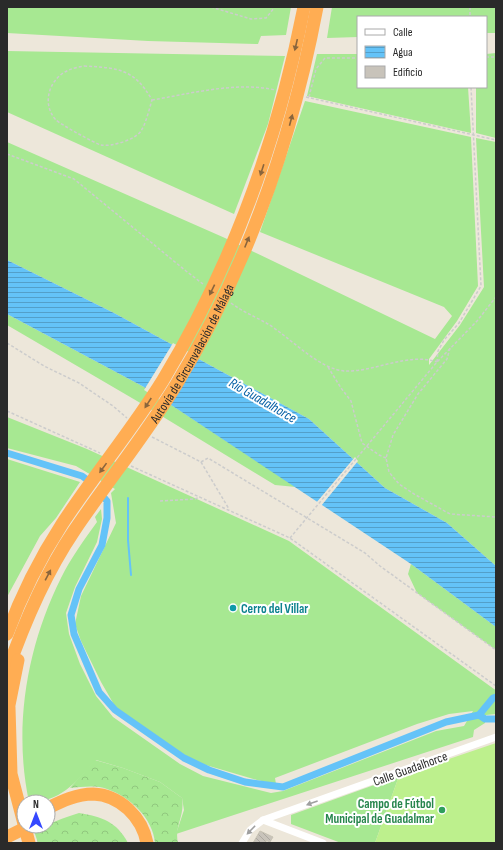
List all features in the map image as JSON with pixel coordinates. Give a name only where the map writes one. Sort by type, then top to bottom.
[{"type":"highway","name":"Autovía de Circunvalación de Málaga","points":[[7,634],[22,600],[63,523],[159,385],[191,331],[220,272],[247,211],[275,129],[288,80],[304,7]]},
{"type":"highway","name":"Autovía de Circunvalación de Málaga","points":[[7,672],[20,632],[46,579],[73,532],[157,416],[203,338],[232,278],[272,180],[287,133],[299,90],[317,7]]},
{"type":"highway","points":[[7,615],[22,600]]},
{"type":"highway","points":[[29,843],[11,774],[8,713],[16,669],[27,633],[31,610]]},
{"type":"highway","points":[[56,805],[79,796],[92,794],[113,799],[123,804],[137,819],[143,828],[147,843]]},
{"type":"highway","points":[[56,813],[79,804],[91,802],[114,808],[129,822],[135,831],[138,843]]},
{"type":"highway","points":[[7,837],[16,832]]},
{"type":"street","name":"Calle Guadalhorce","points":[[242,843],[250,830],[263,820],[496,737]]},
{"type":"street","points":[[263,820],[323,843]]},
{"type":"path","points":[[211,7],[251,19],[266,18],[275,7]]},
{"type":"path","points":[[308,98],[316,69],[325,58],[357,58]]},
{"type":"path","points":[[84,66],[115,68],[128,74],[135,78],[152,100],[140,132],[123,142],[101,145],[56,120],[50,109],[47,98],[56,79],[68,70],[84,66]]},
{"type":"path","points":[[152,100],[236,87],[266,88],[280,91]]},
{"type":"path","points":[[437,362],[438,351],[459,323],[481,286],[472,88]]},
{"type":"path","points":[[302,96],[496,140]]},
{"type":"path","points":[[290,538],[437,362],[477,321],[496,297]]},
{"type":"path","points":[[7,343],[44,366],[79,383],[113,406],[127,419]]},
{"type":"path","points":[[450,348],[448,359],[418,394],[393,436],[386,458],[389,472],[399,484],[450,514],[496,517]]},
{"type":"path","points":[[429,359],[437,362]]},
{"type":"path","points":[[328,367],[350,401],[362,443],[378,455],[386,458]]},
{"type":"path","points":[[7,411],[102,453]]},
{"type":"path","points":[[151,436],[201,462],[229,509]]},
{"type":"path","points":[[201,462],[208,458],[365,553],[380,566],[496,650]]},
{"type":"path","points":[[131,466],[229,509],[290,538],[496,686]]},
{"type":"path","points":[[160,501],[195,499],[200,497]]},
{"type":"green space","points":[[7,7],[291,7],[286,35],[261,36],[258,44],[148,41],[7,33]]},
{"type":"green space","points":[[332,7],[496,7],[496,33],[487,33],[487,16],[357,16],[357,37],[327,38]]},
{"type":"green space","points":[[7,51],[285,56],[268,124],[234,214],[7,112]]},
{"type":"green space","points":[[496,53],[496,138],[476,133],[476,88],[487,88],[487,54]]},
{"type":"green space","points":[[317,54],[357,54],[357,88],[468,88],[471,133],[307,96]]},
{"type":"green space","points":[[305,101],[471,137],[478,286],[457,321],[429,359],[429,365],[460,325],[484,287],[476,138],[496,142],[496,566],[447,523],[385,488],[309,419],[114,313],[7,260],[7,142],[225,238],[435,339],[452,316],[444,307],[260,232]]},
{"type":"green space","points":[[7,314],[144,387],[296,487],[275,485],[137,401],[7,325]]},
{"type":"green space","points":[[7,417],[87,449],[289,541],[496,690],[496,714],[486,715],[485,723],[474,730],[473,737],[176,834],[184,810],[182,798],[160,782],[123,768],[96,760],[82,776],[59,795],[56,796],[56,794],[28,794],[24,774],[22,745],[23,716],[26,687],[39,631],[61,578],[73,556],[97,522],[95,517],[101,509],[102,519],[97,542],[75,587],[66,613],[69,634],[80,664],[96,696],[113,717],[180,764],[203,776],[271,793],[283,791],[436,731],[464,726],[473,711],[449,714],[417,724],[275,778],[276,784],[199,763],[183,754],[116,708],[101,682],[81,641],[75,624],[81,596],[116,523],[111,493],[115,489],[76,466],[7,448]]},
{"type":"green space","points":[[7,459],[80,482],[56,518],[40,536],[7,597]]},
{"type":"green space","points":[[411,564],[496,627],[496,650],[417,593],[408,574]]},
{"type":"green space","name":"Campo de Fútbol Municipal de Guadalmar","points":[[496,743],[496,843],[375,843],[399,776]]},
{"type":"green space","points":[[95,760],[123,768],[160,782],[182,798],[183,805],[177,831],[178,843],[155,843],[150,825],[145,817],[124,797],[107,789],[98,787],[70,788]]},
{"type":"green space","points":[[399,776],[375,843],[341,843],[291,824],[291,815]]},
{"type":"green space","points":[[79,813],[101,818],[108,821],[119,830],[128,843],[38,843],[35,834],[56,834],[56,821]]},
{"type":"water","name":"Río Guadalhorce","points":[[7,260],[114,313],[309,419],[385,488],[447,523],[496,566],[496,627],[411,564],[144,387],[7,314]]},
{"type":"pier","points":[[173,343],[196,356],[166,404],[144,390]]},
{"type":"pier","points":[[355,457],[358,461],[321,506],[316,503]]},
{"type":"building","points":[[260,831],[273,837],[270,842],[265,840],[267,843],[253,843]]},
{"type":"waterway","points":[[7,453],[82,476],[93,484]]},
{"type":"waterway","points":[[99,492],[107,501],[107,518],[102,545],[79,589],[71,615],[74,634],[99,692],[115,710],[184,758],[209,770],[245,782],[283,787],[446,722],[479,715],[493,698],[496,697]]},
{"type":"waterway","points":[[128,498],[128,540],[131,575]]},
{"type":"waterway","points":[[479,715],[485,719],[496,719]]},
{"type":"place","name":"Cerro del Villar","points":[[233,608]]},
{"type":"place","name":"Campo de Fútbol Municipal de Guadalmar","points":[[442,810]]}]
